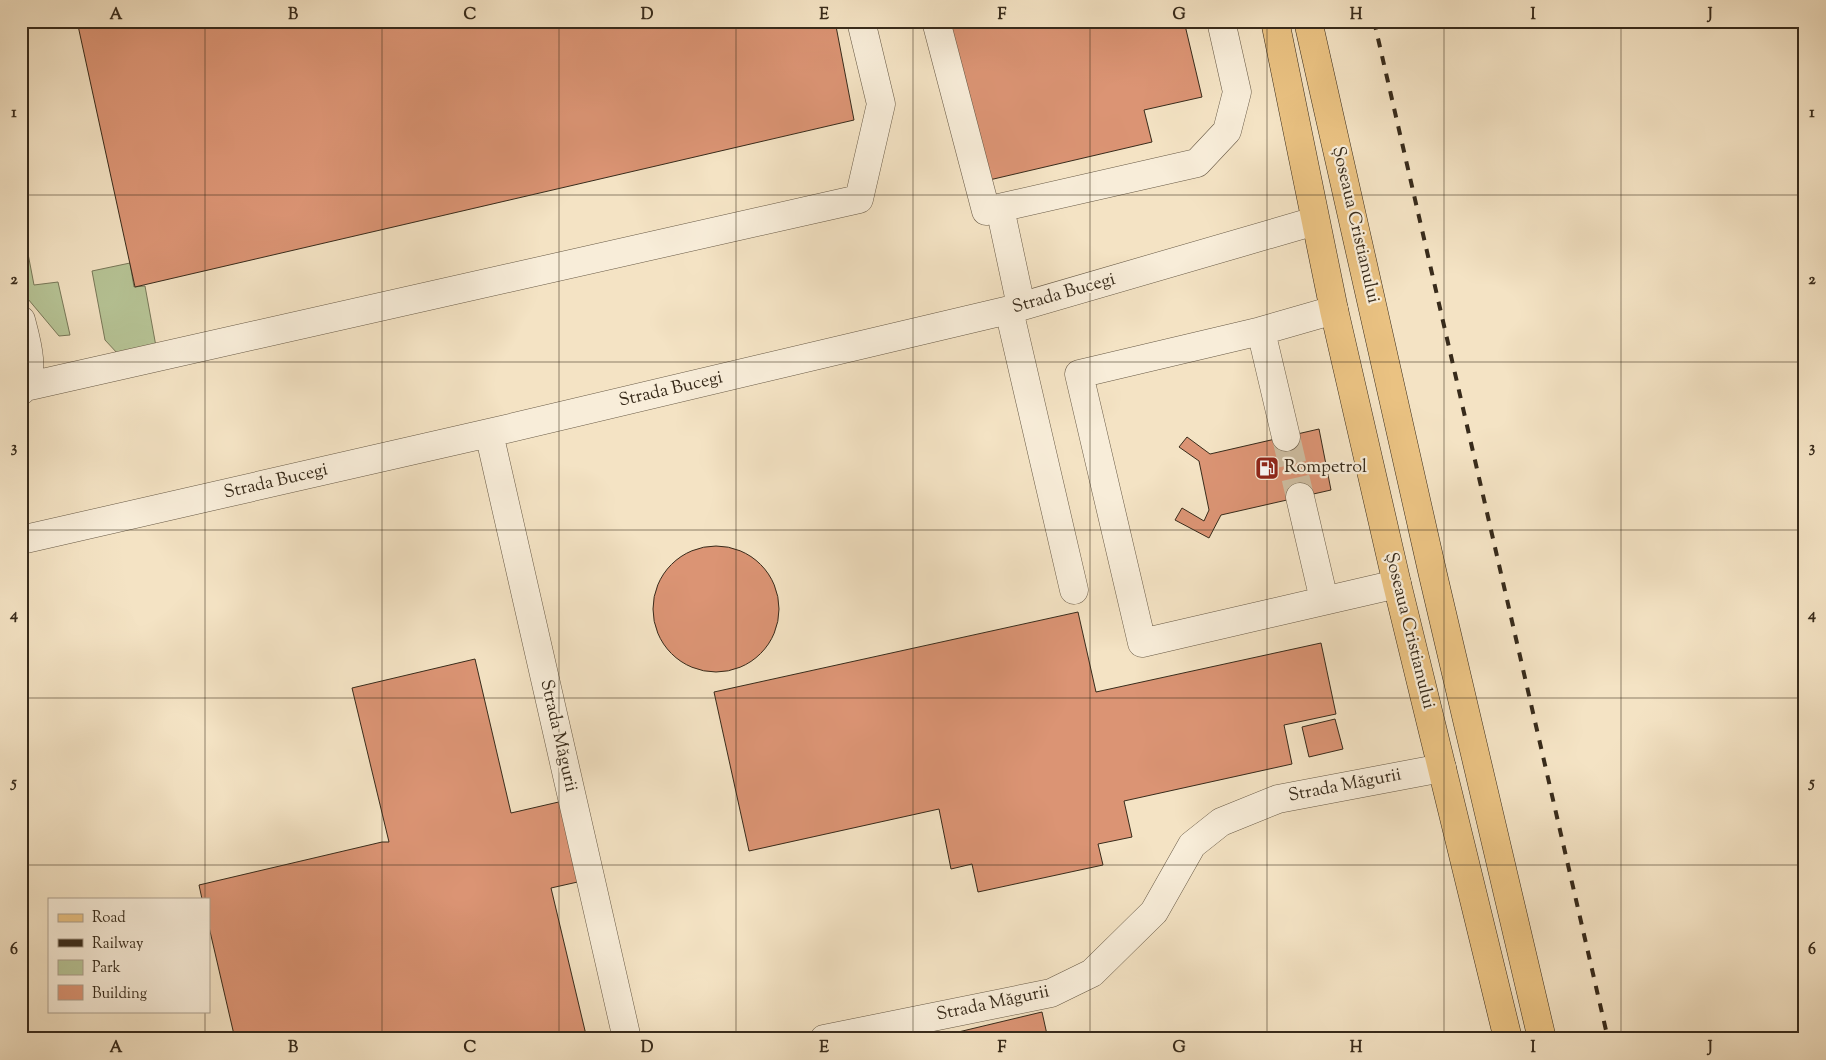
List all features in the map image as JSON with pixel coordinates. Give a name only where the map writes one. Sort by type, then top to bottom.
[{"type":"main road","name":"Șoseaua Cristianului","points":[[1275,21],[1334,310],[1397,584],[1508,1039]]},
{"type":"main road","name":"Șoseaua Cristianului","points":[[1308,21],[1433,575],[1542,1039]]},
{"type":"main road","name":"Șoseaua Cristianului","points":[[1315,221],[1337,228],[1386,461],[1433,575]]},
{"type":"street","points":[[21,320],[30,359],[23,389],[859,199],[881,104],[861,21]]},
{"type":"street","points":[[936,21],[986,211],[1197,163],[1228,131],[1237,92],[1221,21]]},
{"type":"street","points":[[1000,208],[1015,308],[1074,590]]},
{"type":"street","name":"Strada Bucegi","points":[[21,540],[489,433],[1015,308],[1315,221]]},
{"type":"street","points":[[1334,310],[1261,331],[1079,374],[1142,643],[1397,584]]},
{"type":"street","points":[[1261,331],[1286,437]]},
{"type":"street","name":"Strada Măgurii","points":[[489,433],[627,1039]]},
{"type":"street","points":[[1300,497],[1324,600]]},
{"type":"street","name":"Strada Măgurii","points":[[824,1039],[1051,993],[1092,973],[1154,912],[1192,845],[1221,822],[1278,799],[1442,768]]},
{"type":"green space","points":[[21,217],[34,285],[58,282],[70,335],[59,336],[28,299],[21,266]]},
{"type":"green space","points":[[130,263],[134,287],[145,286],[157,352],[118,354],[105,340],[92,271]]},
{"type":"building","points":[[77,21],[835,21],[854,120],[135,287]]},
{"type":"building","points":[[948,21],[1184,21],[1202,97],[1144,110],[1152,142],[985,181]]},
{"type":"building","points":[[1319,429],[1331,490],[1221,515],[1209,538],[1175,520],[1182,508],[1204,521],[1209,510],[1199,461],[1179,447],[1187,437],[1210,454]]},
{"type":"building","points":[[716,546],[740,551],[760,565],[774,585],[779,609],[774,633],[760,653],[740,667],[716,672],[692,667],[672,653],[658,633],[653,609],[658,585],[672,565],[692,551]]},
{"type":"building","points":[[1078,612],[1096,692],[1321,643],[1336,714],[1284,725],[1292,764],[1124,801],[1132,837],[1098,844],[1103,865],[978,892],[972,864],[951,869],[939,809],[749,851],[714,692]]},
{"type":"building","points":[[475,659],[511,813],[563,801],[582,881],[551,888],[587,1039],[235,1039],[210,931],[210,898],[202,898],[199,885],[382,842],[389,842],[352,688]]},
{"type":"building","points":[[1335,719],[1343,749],[1309,757],[1302,727]]},
{"type":"building","points":[[1042,1012],[1048,1039],[929,1039]]},
{"type":"tunnel","points":[[1286,437],[1300,497]]},
{"type":"railway","points":[[1374,21],[1608,1039]]},
{"type":"place","name":"Rompetrol","points":[[1267,468]]}]
